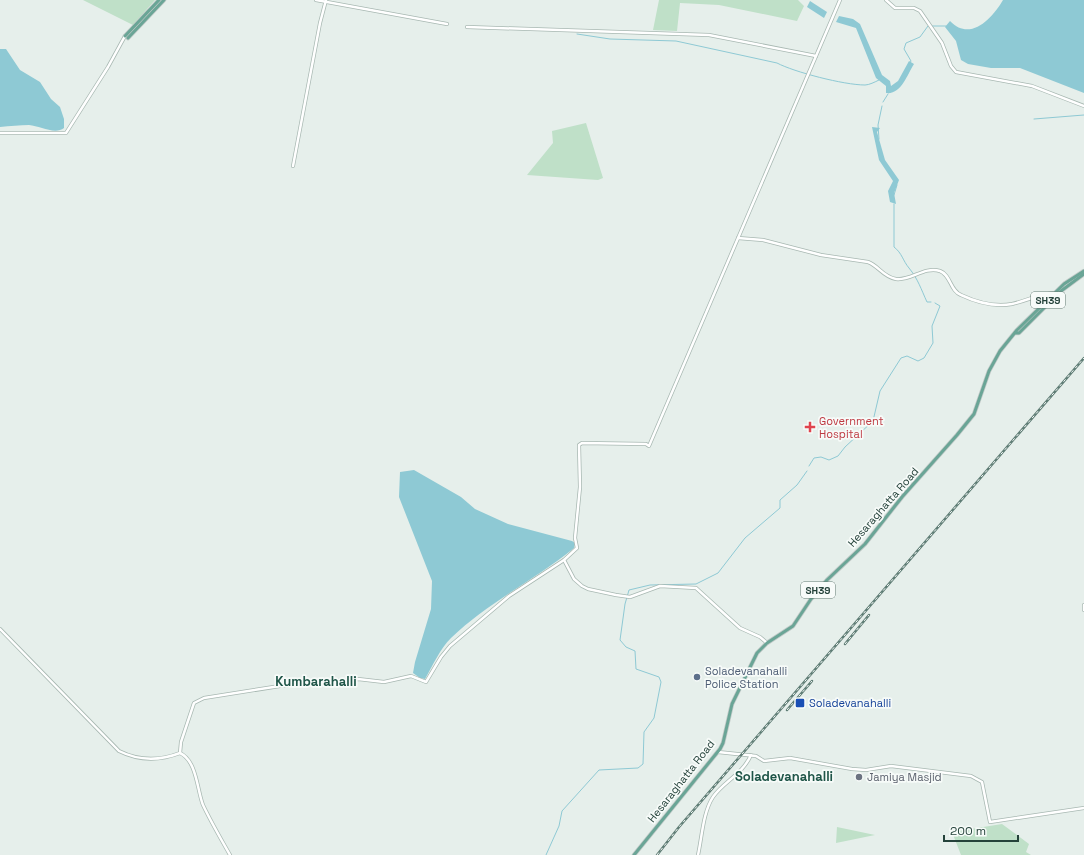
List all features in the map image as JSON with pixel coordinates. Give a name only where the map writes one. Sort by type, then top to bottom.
[{"type":"main road","points":[[126,38],[159,0]]},
{"type":"main road","points":[[126,38],[164,0]]},
{"type":"main road","name":"Hesaraghatta Road","points":[[634,855],[718,752],[723,743],[732,704],[757,654],[767,643],[793,626],[815,594],[865,544],[902,497],[974,414],[989,371],[1000,351],[1056,293],[1084,272]]},
{"type":"street","points":[[316,0],[447,24]]},
{"type":"street","points":[[180,753],[181,742],[194,704],[204,698],[284,686],[358,679],[384,682],[411,676],[426,682],[441,657],[450,646],[509,596],[564,560],[577,548],[575,538],[580,487],[579,445],[582,443],[646,444],[650,446],[840,0]]},
{"type":"street","points":[[886,0],[895,8],[919,10],[942,43],[951,66],[956,72],[1032,86],[1084,106]]},
{"type":"street","points":[[293,166],[325,1]]},
{"type":"street","points":[[468,27],[709,35],[816,56]]},
{"type":"street","points":[[0,133],[66,133],[126,38]]},
{"type":"street","points":[[738,238],[763,240],[821,255],[868,262],[874,264],[885,276],[896,279],[905,280],[924,272],[939,271],[946,276],[955,292],[984,303],[1012,304],[1056,293]]},
{"type":"street","points":[[564,560],[574,579],[588,589],[627,597],[660,586],[696,588],[740,628],[760,637],[767,643]]},
{"type":"street","points":[[1084,605],[1084,610]]},
{"type":"street","points":[[0,629],[119,751],[141,759],[162,757],[180,753],[186,757],[190,763],[203,804],[230,855]]},
{"type":"street","points":[[718,752],[751,755],[764,762],[790,758],[852,770],[866,770],[891,766],[970,776],[982,782],[990,822],[1084,808]]},
{"type":"street","points":[[698,855],[710,804],[718,792],[743,768],[751,755]]},
{"type":"green space","points":[[83,0],[155,0],[133,25]]},
{"type":"green space","points":[[659,0],[798,0],[804,6],[797,21],[719,5],[680,3],[677,31],[653,30]]},
{"type":"green space","points":[[586,123],[603,178],[598,180],[527,175],[553,143],[552,131]]},
{"type":"green space","points":[[1002,824],[1029,844],[1026,852],[1031,855],[961,855],[952,832]]},
{"type":"green space","points":[[837,827],[875,835],[836,843]]},
{"type":"water","points":[[1003,0],[1084,0],[1084,93],[1020,68],[991,68],[968,64],[961,60],[956,41],[945,27],[950,21],[958,27],[965,29],[973,29],[980,26],[987,21]]},
{"type":"water","points":[[810,1],[827,12],[824,18],[807,7]]},
{"type":"water","points":[[839,16],[853,19],[860,24],[882,75],[890,81],[891,86],[898,81],[909,61],[914,64],[900,88],[891,93],[886,93],[886,86],[876,78],[856,28],[836,22]]},
{"type":"water","points":[[0,49],[6,49],[20,70],[40,82],[51,99],[60,107],[64,119],[64,128],[56,131],[29,125],[0,127]]},
{"type":"water","points":[[872,127],[880,128],[877,132],[885,160],[899,180],[894,193],[896,204],[890,202],[888,191],[893,181],[879,160]]},
{"type":"water","points":[[414,470],[461,497],[475,509],[508,524],[575,543],[574,548],[559,560],[480,613],[465,625],[447,642],[425,679],[420,678],[413,673],[431,609],[432,581],[399,497],[400,472]]},
{"type":"waterway","points":[[910,63],[911,61],[904,49],[906,43],[920,37],[928,26]]},
{"type":"waterway","points":[[932,26],[946,26]]},
{"type":"waterway","points":[[577,34],[610,39],[676,41],[777,63],[807,74],[845,83],[865,85],[879,80]]},
{"type":"waterway","points":[[883,102],[888,94]]},
{"type":"waterway","points":[[879,139],[878,125],[882,106]]},
{"type":"waterway","points":[[1034,119],[1084,115]]},
{"type":"waterway","points":[[894,195],[897,185]]},
{"type":"waterway","points":[[894,204],[894,247],[915,276],[927,302],[931,302]]},
{"type":"waterway","points":[[809,466],[814,458],[821,457],[829,460],[838,456],[845,447],[873,421],[880,391],[901,358],[907,356],[918,361],[924,358],[933,343],[932,326],[940,306],[935,303]]},
{"type":"waterway","points":[[546,855],[559,826],[562,811],[599,770],[638,768],[643,764],[644,732],[654,718],[661,682],[659,677],[636,669],[635,651],[626,647],[620,640],[625,604],[629,590],[650,585],[696,584],[718,573],[745,538],[780,508],[780,500],[797,485],[807,471]]},
{"type":"railway","points":[[657,855],[679,827],[1084,358]]},
{"type":"railway","points":[[845,644],[869,615]]},
{"type":"railway","points":[[787,710],[812,681]]},
{"type":"place","name":"Government Hospital","points":[[810,427]]},
{"type":"place","name":"Soladevanahalli Police Station","points":[[697,677]]},
{"type":"place","name":"Soladevanahalli","points":[[800,703]]},
{"type":"place","name":"Jamiya Masjid","points":[[859,777]]},
{"type":"district","name":"Kumbarahalli","points":[[316,681]]},
{"type":"district","name":"Soladevanahalli","points":[[784,776]]}]
